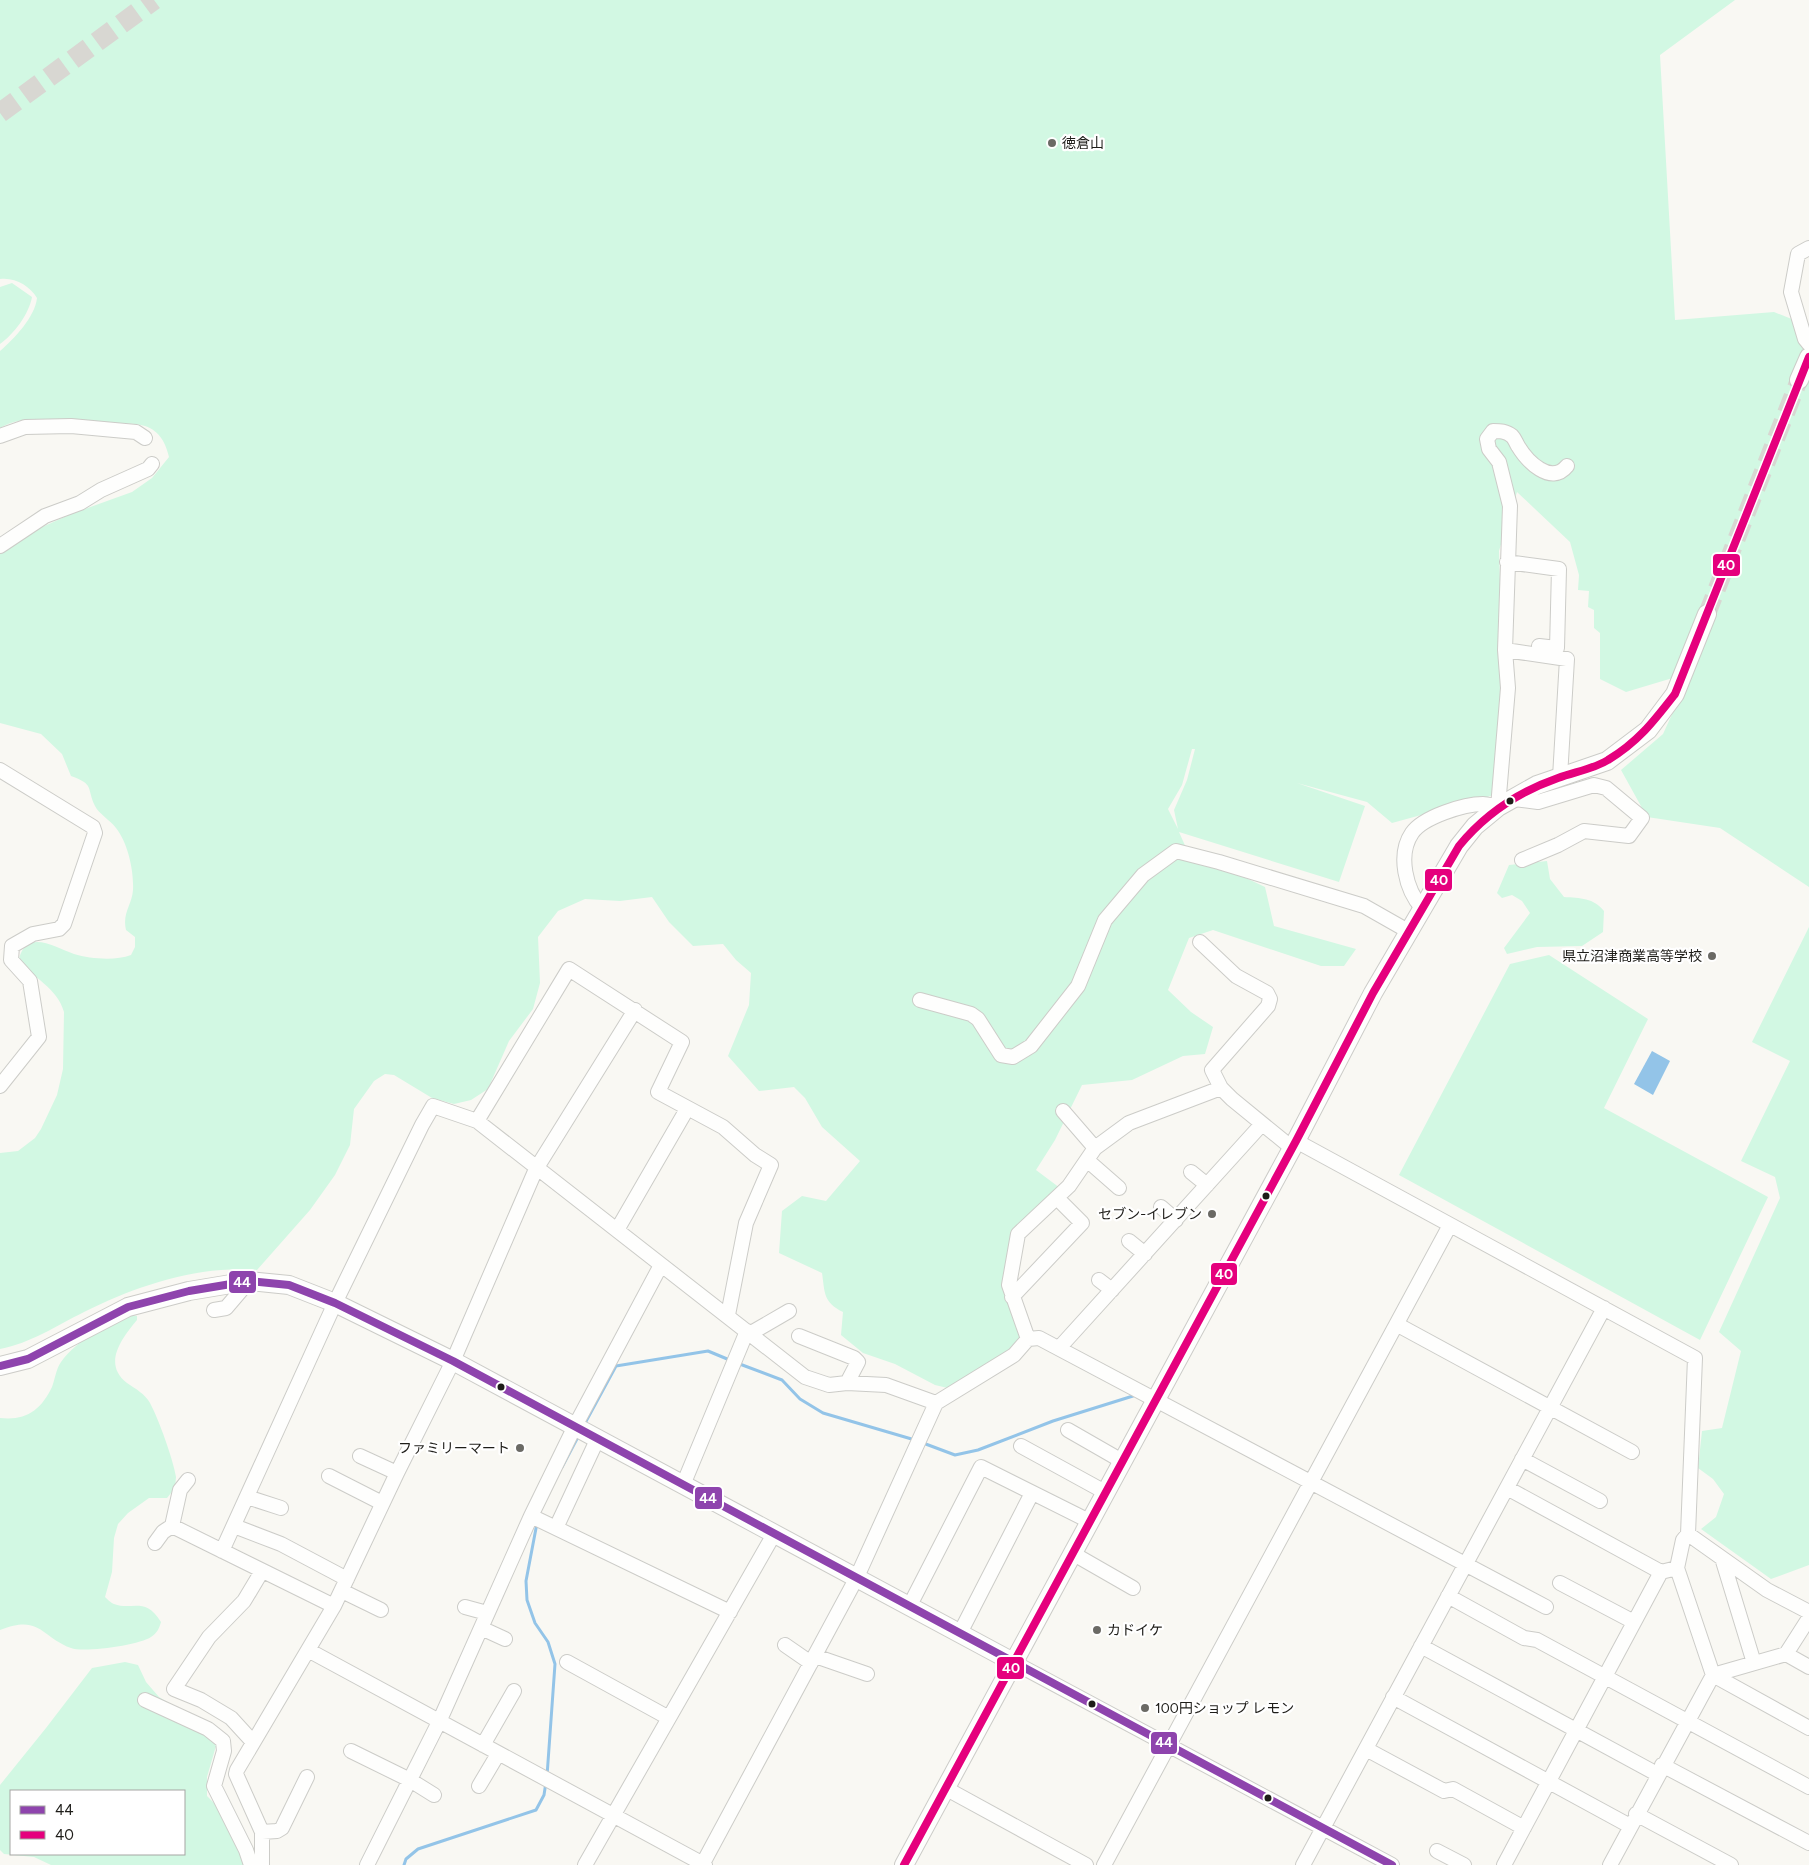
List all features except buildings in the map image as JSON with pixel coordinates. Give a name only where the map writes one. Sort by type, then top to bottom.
[{"type":"main road","points":[[1799,380],[1809,357]]},
{"type":"main road","points":[[904,1865],[1294,1144],[1373,993],[1459,846],[1475,826],[1498,807],[1537,785],[1607,761],[1648,730],[1675,694],[1707,614]]},
{"type":"main road","points":[[0,1366],[28,1359],[128,1307],[189,1291],[249,1282],[289,1285],[335,1303],[453,1361],[1013,1662]]},
{"type":"street","points":[[1809,248],[1798,254],[1791,292],[1805,339],[1809,344]]},
{"type":"street","points":[[0,436],[25,427],[71,426],[136,432],[146,438]]},
{"type":"street","points":[[1422,908],[1414,899],[1406,878],[1406,846],[1413,832],[1442,812],[1483,804],[1498,807],[1508,688],[1505,650],[1510,506],[1499,462],[1489,449],[1487,439],[1493,431],[1503,431],[1513,437],[1532,463],[1545,472],[1554,474],[1562,472],[1567,466]]},
{"type":"street","points":[[0,546],[45,516],[80,503],[101,490],[148,469],[152,464]]},
{"type":"street","points":[[1507,562],[1560,569],[1556,648],[1529,645],[1523,653]]},
{"type":"street","points":[[1505,650],[1567,659],[1560,777]]},
{"type":"street","points":[[0,770],[93,828],[95,833],[91,866],[79,900],[59,929]]},
{"type":"street","points":[[1514,798],[1538,802],[1594,785],[1606,788],[1642,818],[1629,836],[1584,831],[1558,845],[1522,860]]},
{"type":"street","points":[[920,1000],[971,1014],[978,1019],[1001,1055],[1013,1057],[1031,1046],[1078,986],[1105,920],[1143,875],[1176,851],[1219,862],[1364,906],[1408,932]]},
{"type":"street","points":[[0,1086],[39,1037],[30,981],[12,960],[12,946],[33,934],[59,929],[74,934]]},
{"type":"street","points":[[1200,942],[1236,976],[1267,993],[1270,999],[1268,1006],[1212,1070],[1221,1088],[1262,1124],[1294,1144],[1450,1225],[1694,1358],[1688,1534],[1683,1540],[1677,1568],[1713,1675],[1809,1728]]},
{"type":"street","points":[[477,1121],[569,969],[682,1042],[658,1092],[723,1127],[755,1155],[771,1165],[746,1223],[728,1315]]},
{"type":"street","points":[[262,1865],[262,1832],[236,1774],[252,1742],[334,1606],[397,1472],[453,1361],[536,1169],[635,1010]]},
{"type":"street","points":[[1028,1340],[1008,1285],[1018,1234],[1069,1186],[1095,1148],[1129,1123],[1221,1088]]},
{"type":"street","points":[[222,1551],[335,1303],[433,1106],[477,1121],[536,1169],[728,1315],[805,1377],[829,1385],[847,1383],[886,1385],[936,1403]]},
{"type":"street","points":[[617,1230],[687,1109]]},
{"type":"street","points":[[1063,1111],[1095,1148]]},
{"type":"street","points":[[1060,1347],[1262,1124]]},
{"type":"street","points":[[1087,1160],[1118,1188]]},
{"type":"street","points":[[1191,1172],[1207,1185]]},
{"type":"street","points":[[1012,1297],[1082,1223],[1057,1198]]},
{"type":"street","points":[[1161,1207],[1176,1220]]},
{"type":"street","points":[[1104,1865],[1398,1325],[1450,1225]]},
{"type":"street","points":[[1129,1241],[1144,1254]]},
{"type":"street","points":[[367,1865],[439,1722],[487,1613],[584,1431],[661,1264]]},
{"type":"street","points":[[1099,1280],[1112,1290]]},
{"type":"street","points":[[214,1310],[226,1308],[249,1282]]},
{"type":"street","points":[[1303,1865],[1604,1308]]},
{"type":"street","points":[[683,1485],[749,1332],[789,1311]]},
{"type":"street","points":[[1398,1325],[1632,1452]]},
{"type":"street","points":[[799,1336],[854,1358],[858,1362],[847,1383]]},
{"type":"street","points":[[308,1650],[704,1865],[856,1579],[936,1403],[1014,1355],[1028,1340],[1039,1338],[1060,1347],[1155,1400],[1546,1607]]},
{"type":"street","points":[[1068,1430],[1122,1461]]},
{"type":"street","points":[[556,1528],[584,1431]]},
{"type":"street","points":[[1022,1446],[1105,1492]]},
{"type":"street","points":[[360,1456],[397,1472]]},
{"type":"street","points":[[1522,1459],[1600,1501]]},
{"type":"street","points":[[909,1607],[981,1467],[1089,1521]]},
{"type":"street","points":[[330,1476],[382,1503]]},
{"type":"street","points":[[155,1543],[163,1532],[172,1526],[180,1490],[188,1480]]},
{"type":"street","points":[[1507,1488],[1661,1572],[1677,1568]]},
{"type":"street","points":[[960,1634],[1032,1493]]},
{"type":"street","points":[[247,1497],[280,1508]]},
{"type":"street","points":[[536,1519],[730,1612]]},
{"type":"street","points":[[172,1526],[334,1606]]},
{"type":"street","points":[[234,1526],[281,1544],[380,1610]]},
{"type":"street","points":[[585,1865],[774,1534]]},
{"type":"street","points":[[1688,1534],[1767,1590],[1809,1612]]},
{"type":"street","points":[[1072,1553],[1134,1588]]},
{"type":"street","points":[[1722,1558],[1754,1663]]},
{"type":"street","points":[[252,1742],[231,1718],[201,1700],[174,1689],[209,1637],[244,1602],[262,1571]]},
{"type":"street","points":[[1504,1865],[1661,1572]]},
{"type":"street","points":[[1560,1583],[1634,1622]]},
{"type":"street","points":[[1448,1596],[1524,1638],[1537,1640],[1606,1676],[1809,1787]]},
{"type":"street","points":[[466,1607],[487,1613]]},
{"type":"street","points":[[1613,1864],[1633,1820],[1713,1675],[1786,1654],[1809,1618]]},
{"type":"street","points":[[481,1628],[505,1639]]},
{"type":"street","points":[[785,1645],[813,1660],[867,1674]]},
{"type":"street","points":[[1421,1646],[1576,1730],[1809,1843]]},
{"type":"street","points":[[1786,1654],[1809,1667]]},
{"type":"street","points":[[567,1662],[669,1718]]},
{"type":"street","points":[[1013,1662],[1392,1865]]},
{"type":"street","points":[[483,1745],[514,1691]]},
{"type":"street","points":[[1393,1697],[1549,1781],[1731,1865]]},
{"type":"street","points":[[144,1700],[208,1729],[223,1741],[224,1751],[214,1786],[246,1850],[251,1865]]},
{"type":"street","points":[[1366,1748],[1444,1791],[1453,1789],[1524,1828]]},
{"type":"street","points":[[351,1751],[410,1780],[434,1795]]},
{"type":"street","points":[[479,1786],[498,1754]]},
{"type":"street","points":[[262,1832],[282,1828],[307,1777]]},
{"type":"street","points":[[946,1788],[1086,1865]]},
{"type":"street","points":[[1437,1851],[1464,1865]]},
{"type":"green space","points":[[0,0],[1735,0],[1660,55],[1675,320],[1774,312],[1809,326],[1809,887],[1720,828],[1647,817],[1621,770],[1663,734],[1683,690],[1676,677],[1626,692],[1600,679],[1600,633],[1594,628],[1594,610],[1588,607],[1589,591],[1578,590],[1579,575],[1570,542],[1517,492],[1499,551],[1504,703],[1494,795],[1392,823],[1367,802],[1297,783],[1365,806],[1339,882],[1179,832],[1187,850],[1265,887],[1274,926],[1356,949],[1344,966],[1321,966],[1213,930],[1189,938],[1168,990],[1191,1012],[1213,1027],[1205,1054],[1183,1056],[1132,1080],[1082,1085],[1055,1140],[1036,1170],[1064,1191],[1015,1236],[1005,1273],[1028,1339],[956,1390],[935,1385],[895,1364],[863,1353],[841,1335],[843,1312],[828,1301],[822,1273],[779,1253],[782,1211],[802,1196],[826,1201],[860,1161],[822,1127],[805,1098],[794,1087],[759,1091],[728,1056],[749,1005],[751,973],[736,960],[723,944],[693,946],[669,922],[652,897],[620,901],[585,899],[558,911],[538,937],[540,983],[533,1009],[509,1041],[488,1089],[471,1100],[454,1104],[432,1098],[394,1075],[385,1074],[374,1081],[354,1109],[350,1145],[335,1175],[310,1210],[257,1270],[212,1271],[168,1279],[104,1303],[22,1343],[0,1349],[0,1153],[18,1151],[35,1138],[57,1095],[63,1069],[64,1012],[61,1003],[19,959],[28,944],[35,942],[88,957],[110,959],[125,957],[131,955],[135,947],[135,937],[126,930],[125,924],[133,882],[129,857],[120,834],[114,825],[97,809],[87,784],[71,776],[62,754],[41,734],[0,723],[0,553],[29,533],[71,514],[132,492],[152,478],[169,457],[164,443],[155,431],[145,426],[126,424],[95,425],[34,419],[22,420],[0,428],[0,351],[28,320],[37,298],[22,283],[11,279],[0,279]],"holes":[[[1192,749],[1195,749],[1187,780],[1174,810],[1178,829],[1168,809],[1182,785]]]},
{"type":"green space","points":[[12,283],[32,297],[28,310],[20,323],[0,344],[0,287]]},
{"type":"green space","points":[[1547,861],[1550,879],[1564,897],[1581,898],[1591,901],[1604,911],[1603,932],[1582,946],[1537,947],[1507,954],[1504,948],[1530,913],[1522,901],[1512,895],[1502,898],[1497,893],[1509,865]]},
{"type":"green space","points":[[1809,927],[1809,1565],[1771,1579],[1701,1529],[1716,1517],[1724,1494],[1713,1479],[1698,1468],[1702,1431],[1722,1428],[1741,1351],[1719,1332],[1780,1198],[1775,1177],[1741,1161],[1790,1061],[1752,1042]]},
{"type":"green space","points":[[1549,955],[1648,1019],[1604,1108],[1768,1197],[1700,1340],[1399,1175],[1510,964]]},
{"type":"green space","points":[[131,1315],[137,1316],[137,1320],[117,1351],[115,1359],[116,1368],[120,1376],[143,1394],[150,1403],[172,1460],[176,1477],[175,1488],[167,1498],[149,1498],[128,1513],[118,1524],[114,1538],[112,1572],[105,1597],[110,1602],[121,1606],[138,1606],[149,1609],[161,1622],[158,1631],[151,1637],[136,1643],[87,1650],[71,1648],[39,1628],[24,1624],[0,1630],[0,1418],[18,1418],[38,1408],[52,1387],[59,1365],[75,1346],[111,1324]]},
{"type":"green space","points":[[125,1662],[138,1665],[146,1682],[159,1697],[203,1724],[216,1746],[207,1777],[207,1796],[232,1821],[248,1865],[51,1865],[34,1857],[14,1855],[185,1855],[185,1790],[10,1790],[10,1855],[4,1854],[0,1850],[0,1785],[92,1668]]},
{"type":"water","points":[[1652,1051],[1670,1061],[1653,1095],[1634,1084]]},
{"type":"waterway","points":[[584,1425],[616,1366],[708,1351],[732,1361]]},
{"type":"waterway","points":[[737,1363],[782,1380],[800,1399],[823,1413],[915,1440]]},
{"type":"waterway","points":[[923,1443],[955,1455],[978,1450],[1053,1421],[1133,1396]]},
{"type":"waterway","points":[[562,1467],[579,1435]]},
{"type":"waterway","points":[[537,1523],[526,1581],[527,1600],[535,1623],[548,1642],[555,1664],[547,1776]]},
{"type":"waterway","points":[[404,1865],[406,1859],[418,1849],[536,1810],[544,1795],[546,1782]]},
{"type":"tunnel","points":[[0,113],[154,0]]},
{"type":"tunnel","points":[[1707,614],[1799,380]]},
{"type":"transit line","name":"40","points":[[904,1865],[1296,1141],[1373,993],[1459,846],[1480,823],[1516,797],[1543,784],[1597,766],[1619,753],[1645,730],[1675,694],[1809,357]]},
{"type":"transit line","name":"44","points":[[0,1366],[28,1359],[128,1307],[189,1291],[249,1281],[289,1285],[335,1303],[453,1361],[1392,1865]]},
{"type":"place","name":"徳倉山","points":[[1052,143]]},
{"type":"place","name":"県立沼津商業高等学校","points":[[1712,956]]},
{"type":"place","name":"セブン-イレブン","points":[[1212,1214]]},
{"type":"place","name":"ファミリーマート","points":[[520,1448]]},
{"type":"place","name":"カドイケ","points":[[1097,1630]]},
{"type":"place","name":"100円ショップ レモン","points":[[1145,1708]]}]
